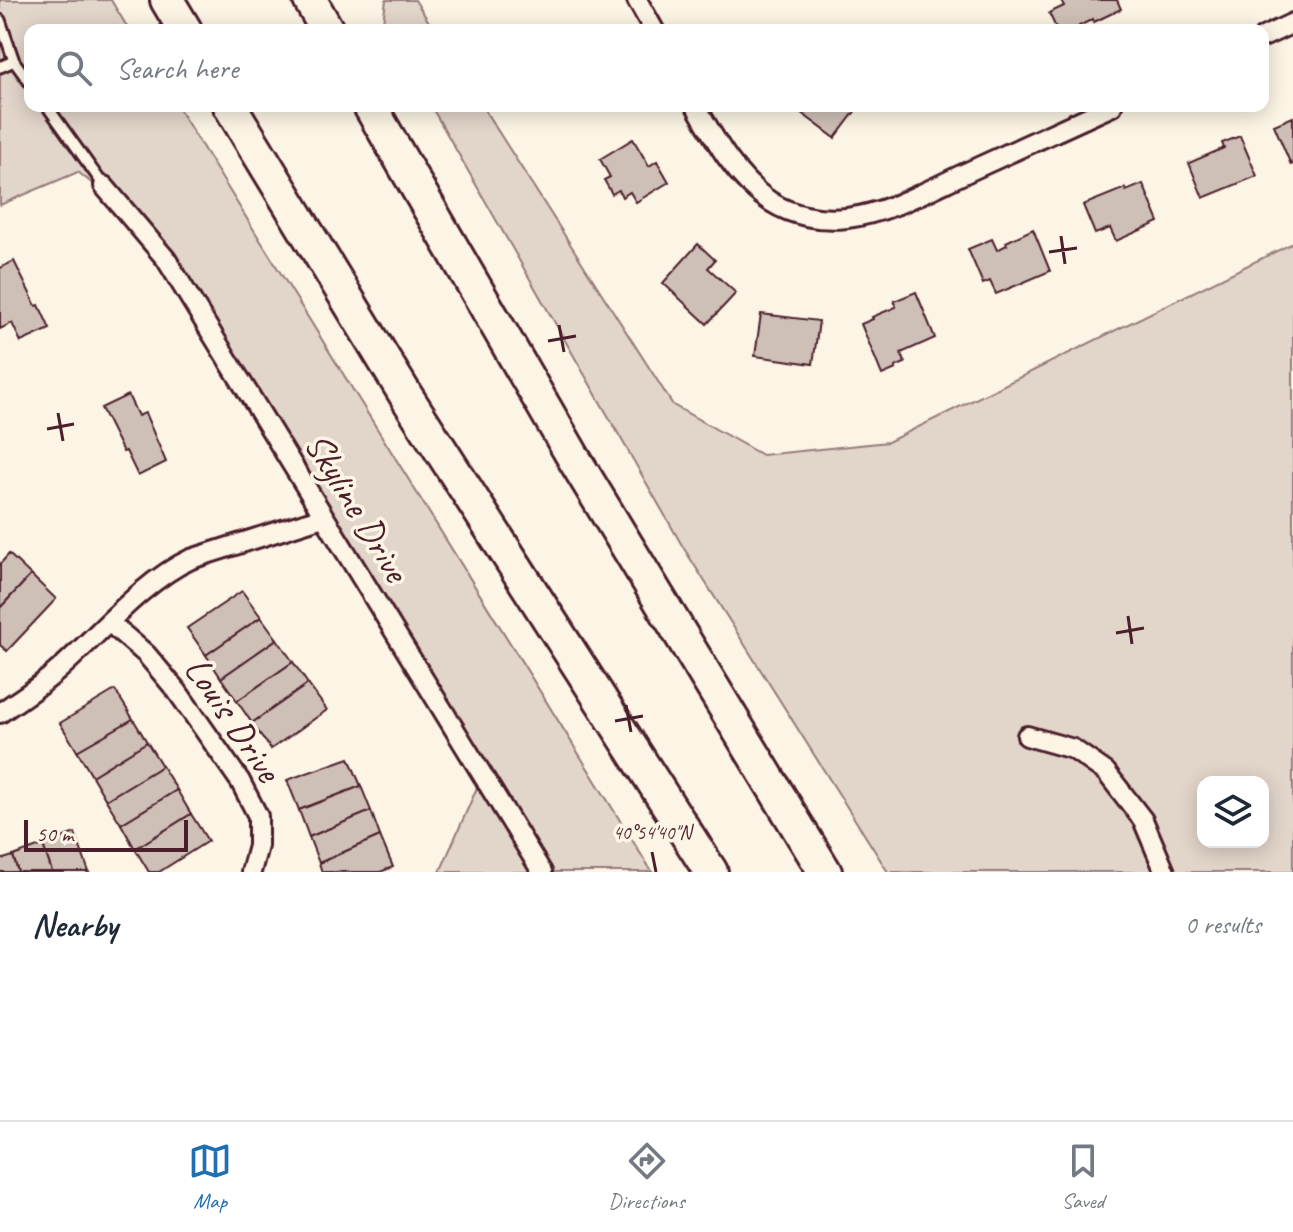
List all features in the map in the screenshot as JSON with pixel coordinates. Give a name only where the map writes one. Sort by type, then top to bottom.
[{"type":"highway","points":[[167,0],[181,24]]},
{"type":"highway","points":[[310,0],[324,24]]},
{"type":"highway","points":[[234,112],[400,386],[711,872]]},
{"type":"highway","points":[[373,112],[576,462],[825,872]]},
{"type":"street","points":[[637,0],[651,24]]},
{"type":"street","points":[[1269,34],[1293,23]]},
{"type":"street","points":[[699,112],[740,174],[760,195],[773,204],[815,218],[846,218],[875,212],[1099,112]]},
{"type":"street","name":"Skyline Drive","points":[[104,186],[166,259],[542,872]]},
{"type":"street","points":[[0,713],[53,675],[174,567],[323,517]]},
{"type":"street","name":"Louis Drive","points":[[110,623],[146,654],[177,691],[240,781],[258,816],[258,846],[251,872]]},
{"type":"street","points":[[1027,736],[1073,749],[1106,772],[1143,820],[1165,872]]},
{"type":"lane","points":[[0,20],[14,61],[24,75]]},
{"type":"lane","points":[[0,67],[14,61]]},
{"type":"lane","points":[[51,112],[104,186]]},
{"type":"shaded area","points":[[0,0],[111,0],[125,24],[24,24],[24,112],[181,112],[652,872],[440,872],[482,776],[151,231],[78,172],[0,205]]},
{"type":"shaded area","points":[[386,0],[415,0],[430,24],[384,24]]},
{"type":"shaded area","points":[[434,112],[486,112],[673,405],[762,455],[888,442],[1293,243],[1293,872],[888,872],[683,547]]},
{"type":"building","points":[[1061,0],[1117,0],[1121,9],[1094,22],[1093,19],[1083,24],[1054,24],[1049,13],[1064,6]]},
{"type":"building","points":[[800,112],[854,112],[835,138]]},
{"type":"building","points":[[1293,117],[1293,164],[1291,165],[1274,125]]},
{"type":"building","points":[[1240,136],[1257,176],[1203,198],[1189,163],[1224,148],[1222,143]]},
{"type":"building","points":[[633,139],[649,166],[657,161],[669,182],[636,202],[630,192],[622,197],[619,190],[612,194],[604,180],[610,177],[600,159]]},
{"type":"building","points":[[1143,184],[1159,222],[1116,241],[1110,228],[1095,234],[1083,205]]},
{"type":"building","points":[[1033,229],[1050,271],[996,294],[990,281],[983,284],[968,249],[992,239],[997,250]]},
{"type":"building","points":[[698,244],[715,260],[708,268],[736,293],[707,324],[663,283]]},
{"type":"building","points":[[14,261],[50,329],[21,342],[12,323],[0,329],[0,268]]},
{"type":"building","points":[[916,292],[935,338],[901,353],[905,363],[882,375],[861,324],[896,307],[894,301]]},
{"type":"building","points":[[761,314],[819,321],[813,364],[755,356]]},
{"type":"building","points":[[128,395],[138,416],[145,413],[166,462],[138,476],[101,408]]},
{"type":"building","points":[[9,554],[31,575],[0,608],[0,564]]},
{"type":"building","points":[[31,575],[56,599],[7,651],[0,645],[0,608]]},
{"type":"building","points":[[242,591],[261,617],[206,655],[187,628]]},
{"type":"building","points":[[261,617],[277,639],[221,678],[206,655]]},
{"type":"building","points":[[277,639],[293,662],[237,701],[221,678]]},
{"type":"building","points":[[293,662],[308,684],[252,723],[237,701]]},
{"type":"building","points":[[308,684],[327,710],[271,749],[252,723]]},
{"type":"building","points":[[115,690],[133,719],[77,751],[60,723]]},
{"type":"building","points":[[133,719],[147,742],[92,776],[77,751]]},
{"type":"building","points":[[147,742],[162,766],[106,800],[92,776]]},
{"type":"building","points":[[349,758],[361,786],[299,810],[287,780]]},
{"type":"building","points":[[162,766],[177,790],[121,824],[106,800]]},
{"type":"building","points":[[361,786],[371,811],[309,837],[299,810]]},
{"type":"building","points":[[177,790],[191,814],[135,849],[121,824]]},
{"type":"building","points":[[371,811],[380,836],[319,863],[309,837]]},
{"type":"building","points":[[191,814],[208,841],[159,872],[149,872],[135,849]]},
{"type":"building","points":[[75,833],[89,872],[52,872],[43,845]]},
{"type":"building","points":[[380,836],[393,867],[380,872],[322,872],[319,863]]},
{"type":"building","points":[[43,845],[52,872],[18,872],[13,856]]},
{"type":"building","points":[[13,856],[18,872],[0,872],[0,860]]}]
